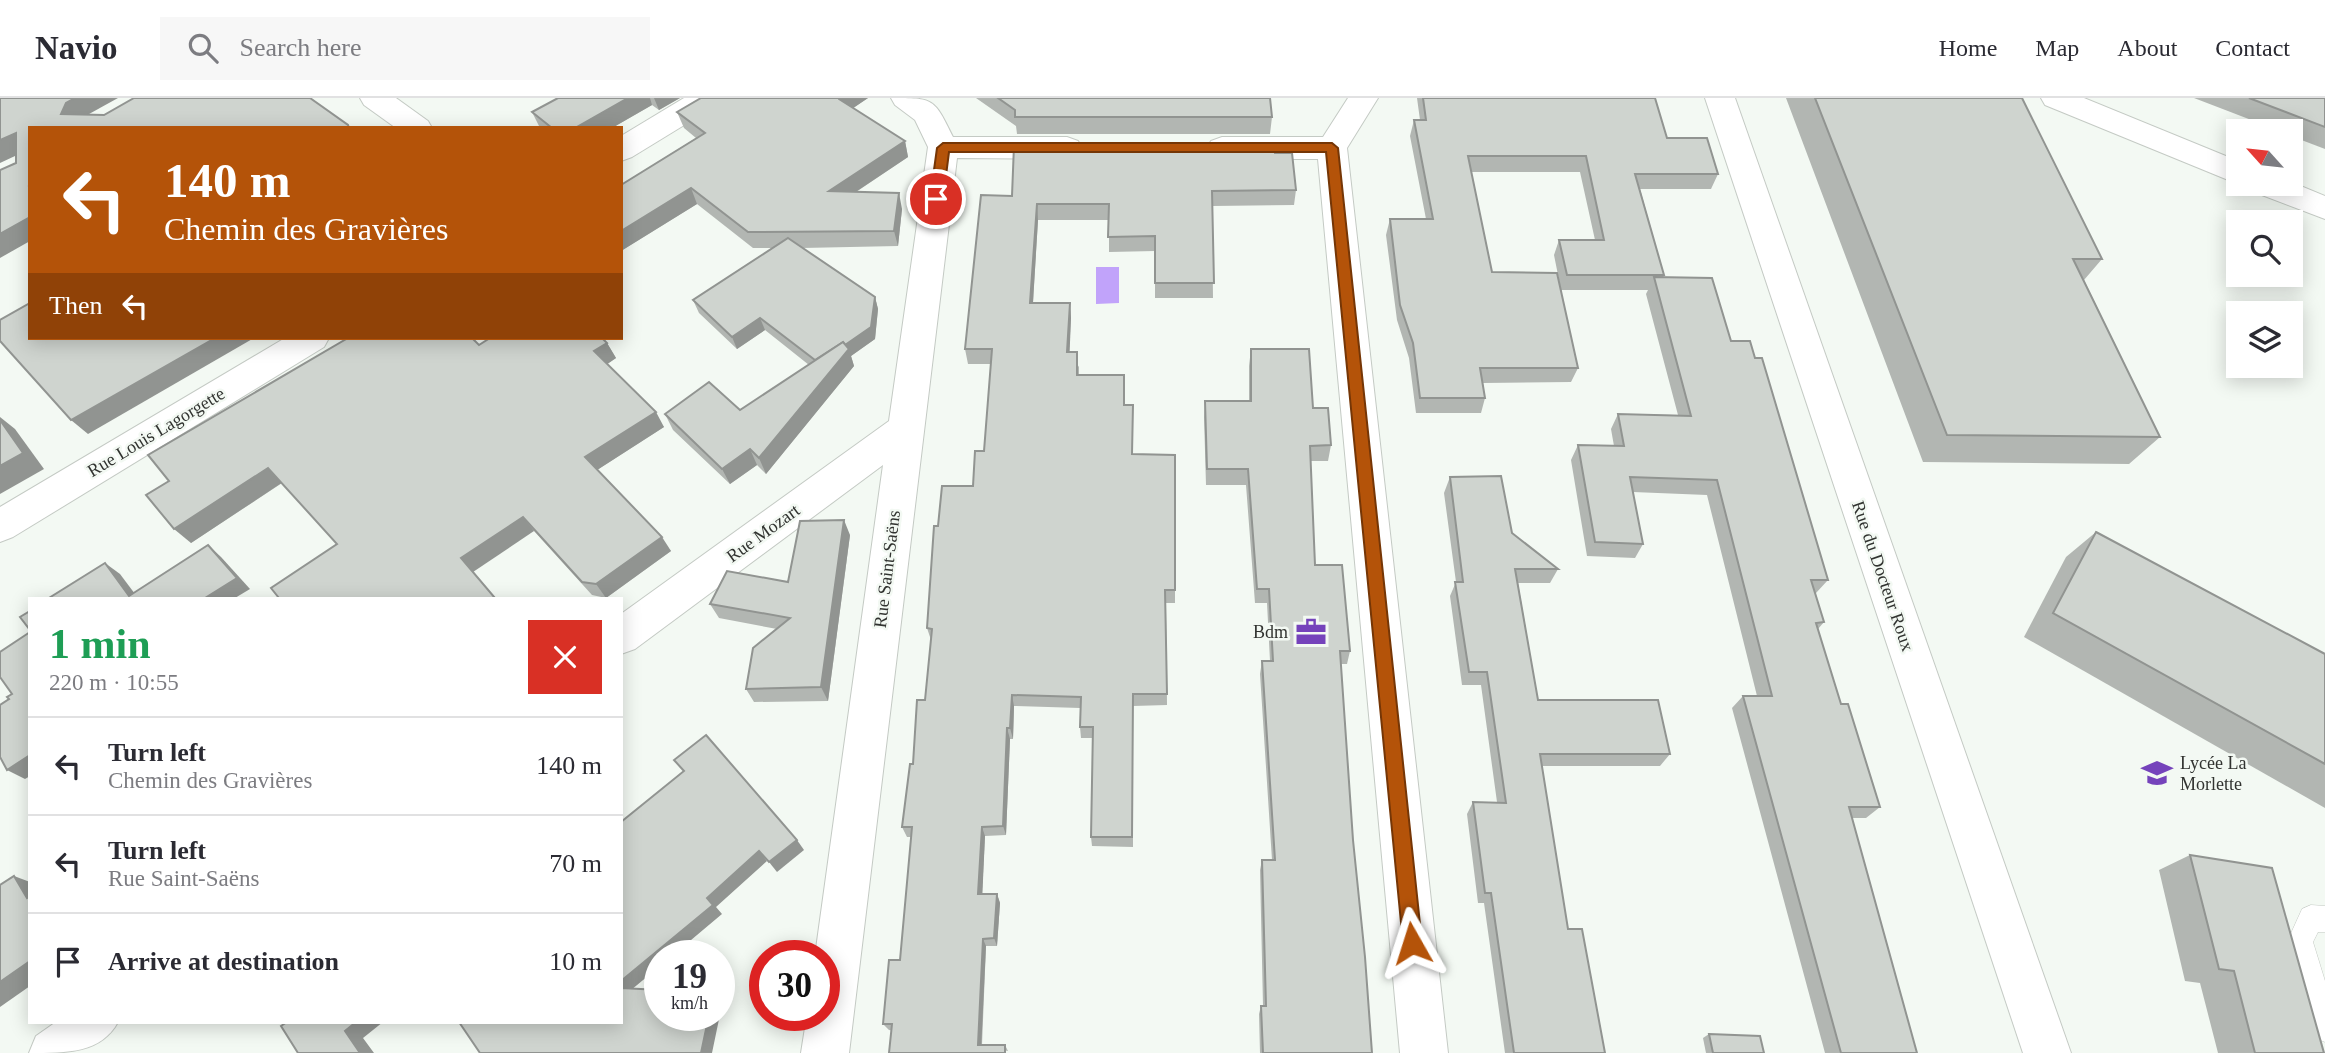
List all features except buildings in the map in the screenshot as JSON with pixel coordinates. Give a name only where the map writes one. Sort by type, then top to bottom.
[{"type":"street","points":[[375,98],[414,126]]},
{"type":"street","points":[[623,149],[706,98]]},
{"type":"street","points":[[906,98],[927,114],[943,148],[1096,148]]},
{"type":"street","points":[[1363,98],[1332,148],[1424,1053]]},
{"type":"street","name":"Rue du Docteur Roux","points":[[1720,98],[2047,1053]]},
{"type":"street","points":[[2056,98],[2226,168]]},
{"type":"street","points":[[2105,98],[2226,147]]},
{"type":"street","name":"Rue Saint-Saëns","points":[[825,1053],[943,148]]},
{"type":"street","points":[[1193,148],[1332,148]]},
{"type":"street","points":[[2303,178],[2325,187]]},
{"type":"street","points":[[2296,196],[2325,208]]},
{"type":"street","name":"Rue Louis Lagorgette","points":[[0,526],[309,340]]},
{"type":"street","name":"Rue Mozart","points":[[623,636],[905,429]]},
{"type":"street","points":[[53,1053],[92,1024]]},
{"type":"lane","points":[[2325,919],[2311,918],[2301,942],[2325,1028]]},
{"type":"shaded area","points":[[1096,267],[1119,267],[1119,303],[1096,304]]},
{"type":"place","name":"Bdm","points":[[1311,632]]},
{"type":"place","name":"Lycée La Morlette","points":[[2157,773]]},
{"type":"route","points":[[936,199],[943,148],[1332,148],[1412,943]]}]
